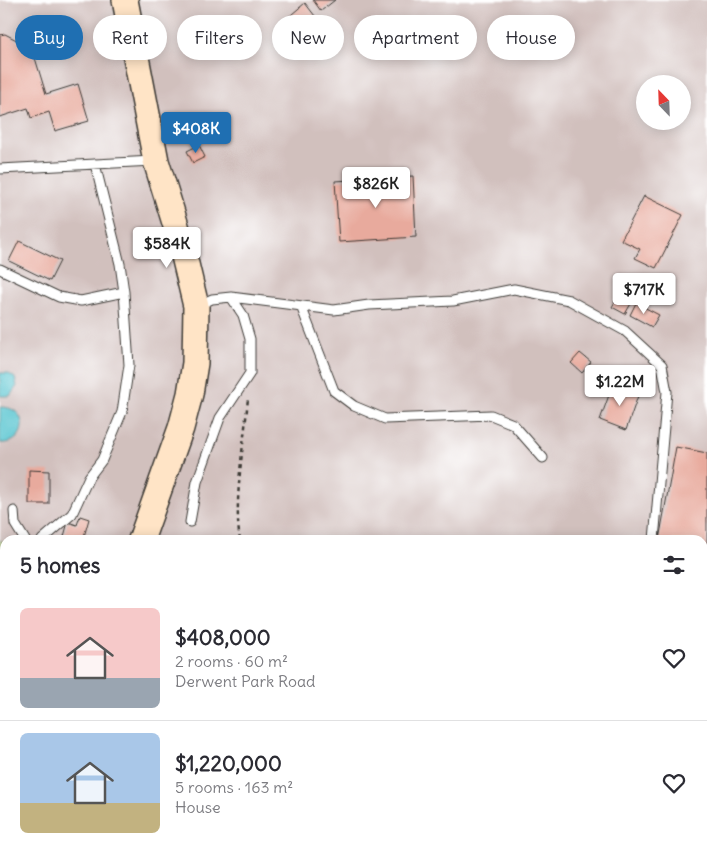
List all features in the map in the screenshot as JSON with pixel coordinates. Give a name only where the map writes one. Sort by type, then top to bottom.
[{"type":"street","points":[[125,0],[156,161],[180,239],[196,306],[195,364],[190,394],[181,428],[143,535]]},
{"type":"lane","points":[[0,169],[156,161]]},
{"type":"lane","points":[[48,535],[72,514],[89,477],[102,460],[122,412],[129,364],[120,264],[96,164]]},
{"type":"lane","points":[[0,268],[59,297],[81,301],[124,292]]},
{"type":"lane","points":[[196,306],[212,299],[231,297],[334,310],[368,304],[453,302],[514,289],[569,300],[625,331],[662,365],[667,392],[654,535]]},
{"type":"lane","points":[[190,522],[197,482],[220,418],[250,373],[250,340],[243,315],[231,297]]},
{"type":"lane","points":[[301,306],[334,391],[354,406],[385,418],[491,415],[513,424],[543,458]]},
{"type":"lane","points":[[14,510],[15,524],[21,535]]},
{"type":"path","points":[[240,535],[241,472],[250,373]]},
{"type":"shaded area","points":[[0,0],[707,0],[707,535],[0,535]]},
{"type":"water","points":[[0,373],[8,373],[15,378],[17,386],[10,396],[0,396]]},
{"type":"water","points":[[0,407],[10,408],[21,419],[20,433],[9,442],[0,443]]},
{"type":"building","points":[[313,0],[335,0],[321,11]]},
{"type":"building","points":[[305,3],[314,15],[291,15]]},
{"type":"building","points":[[5,34],[15,39],[15,60],[36,60],[46,94],[78,84],[89,121],[55,131],[49,112],[31,118],[28,108],[0,117],[0,35]]},
{"type":"building","points":[[199,145],[205,157],[193,163],[187,151]]},
{"type":"building","points":[[413,176],[416,237],[339,242],[335,181]]},
{"type":"building","points":[[644,196],[683,215],[656,268],[635,258],[640,249],[621,240]]},
{"type":"building","points":[[19,241],[60,261],[50,281],[9,261]]},
{"type":"building","points":[[623,287],[636,295],[625,314],[612,307]]},
{"type":"building","points":[[636,303],[659,315],[652,327],[630,315]]},
{"type":"building","points":[[580,353],[591,362],[582,373],[571,363]]},
{"type":"building","points":[[613,384],[639,393],[626,430],[600,420]]},
{"type":"building","points":[[676,447],[707,453],[707,535],[660,535]]},
{"type":"building","points":[[29,470],[49,471],[49,504],[29,504]]},
{"type":"building","points":[[80,516],[89,519],[84,535],[64,535],[68,522],[77,525]]}]
